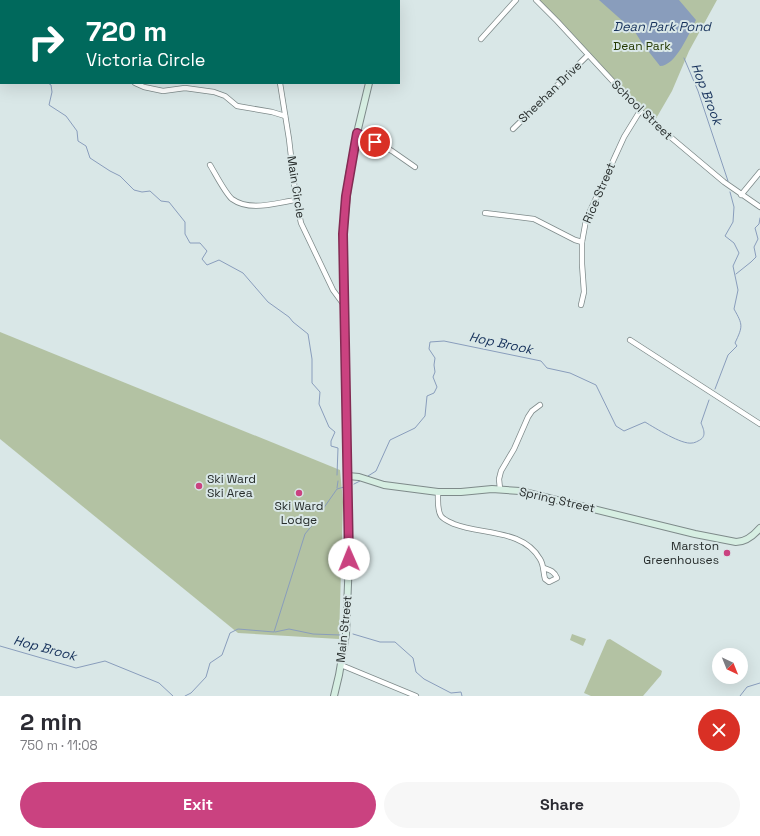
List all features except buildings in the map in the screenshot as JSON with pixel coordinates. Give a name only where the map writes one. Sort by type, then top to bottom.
[{"type":"main road","name":"Main Street","points":[[334,696],[346,634],[349,554],[343,259],[346,196],[357,133],[369,84]]},
{"type":"main road","name":"Spring Street","points":[[348,476],[359,477],[384,484],[438,492],[500,489],[520,491],[724,541],[744,541],[754,535],[760,528]]},
{"type":"street","points":[[481,39],[516,0]]},
{"type":"street","name":"School Street","points":[[536,0],[640,111],[683,148],[741,194],[760,206]]},
{"type":"street","name":"Sheehan Drive","points":[[513,129],[588,55]]},
{"type":"street","points":[[137,84],[144,87],[163,90],[185,88],[214,92],[225,96],[237,106],[272,112],[285,116]]},
{"type":"street","name":"Main Circle","points":[[280,84],[296,200],[303,229],[333,290],[344,305]]},
{"type":"street","name":"Rice Street","points":[[581,305],[584,292],[582,242],[584,226],[588,214],[624,137],[640,111]]},
{"type":"street","points":[[357,133],[392,151],[415,167]]},
{"type":"street","points":[[210,164],[231,198],[246,206],[296,200]]},
{"type":"street","points":[[741,194],[760,172]]},
{"type":"street","points":[[485,213],[534,220],[582,242]]},
{"type":"street","points":[[630,340],[760,424]]},
{"type":"street","points":[[500,489],[498,479],[501,471],[514,449],[528,417],[532,411],[540,405]]},
{"type":"street","points":[[438,492],[439,511],[443,518],[457,525],[507,536],[522,541],[534,550],[544,568]]},
{"type":"street","points":[[341,665],[416,696]]},
{"type":"green space","name":"Dean Park","points":[[537,0],[717,0],[689,51],[672,91],[654,122]]},
{"type":"green space","name":"Ski Ward Ski Area","points":[[0,332],[340,470],[343,502],[339,639],[238,633],[0,439]]},
{"type":"green space","points":[[572,634],[586,639],[583,646],[570,640]]},
{"type":"green space","points":[[610,639],[662,671],[661,675],[643,696],[591,696],[584,693],[607,640]]},
{"type":"water","name":"Dean Park Pond","points":[[599,0],[679,0],[696,20],[677,55],[666,65],[660,66],[635,32]]},
{"type":"waterway","name":"Hop Brook","points":[[684,58],[698,91],[728,181]]},
{"type":"waterway","points":[[50,84],[52,92],[49,105],[66,116],[77,131],[78,141],[86,146],[90,158],[120,176],[134,190],[142,192],[150,191],[161,201],[169,202],[185,222],[185,234],[190,243],[200,243],[207,251],[202,259],[207,265],[219,260],[243,273],[268,302],[289,317],[308,334],[312,359],[312,383],[320,392],[319,404],[329,427],[335,432],[331,441],[331,446],[338,448],[337,475]]},
{"type":"waterway","name":"Hop Brook","points":[[715,389],[728,355],[737,346],[735,343],[741,329],[739,319],[734,309],[738,290],[733,266],[739,253],[734,243],[725,236],[733,222],[734,207],[730,192]]},
{"type":"waterway","points":[[736,274],[756,257],[754,247],[758,239],[755,228],[759,224],[760,218]]},
{"type":"waterway","name":"Hop Brook","points":[[368,476],[376,471],[390,440],[415,428],[425,416],[427,396],[434,393],[437,387],[433,377],[435,372],[435,358],[429,349],[430,342],[444,341],[541,361],[547,368],[570,373],[596,385],[616,426],[624,431],[645,422],[675,439],[693,443],[701,439],[704,435],[701,423],[709,400]]},
{"type":"waterway","points":[[337,488],[338,481]]},
{"type":"waterway","name":"Hop Brook","points":[[354,484],[360,481]]},
{"type":"waterway","name":"Hop Brook","points":[[323,509],[337,489],[344,487]]},
{"type":"waterway","name":"Hop Brook","points":[[185,696],[191,693],[206,677],[210,663],[222,655],[230,633],[238,629],[274,632],[305,534],[318,518]]},
{"type":"waterway","points":[[275,632],[289,629],[313,634],[340,635]]},
{"type":"waterway","points":[[353,634],[380,642],[395,642],[413,658],[416,672],[424,679],[451,693],[461,692],[462,696]]},
{"type":"waterway","name":"Hop Brook","points":[[0,646],[76,668],[105,661],[159,683],[173,696]]},
{"type":"waterway","points":[[740,696],[747,687],[760,683]]},
{"type":"place","name":"Ski Ward Ski Area","points":[[199,486]]},
{"type":"place","name":"Ski Ward Lodge","points":[[299,493]]},
{"type":"place","name":"Marston Greenhouses","points":[[727,553]]},
{"type":"route","points":[[349,559],[343,234],[349,172],[357,133],[375,142]]}]
